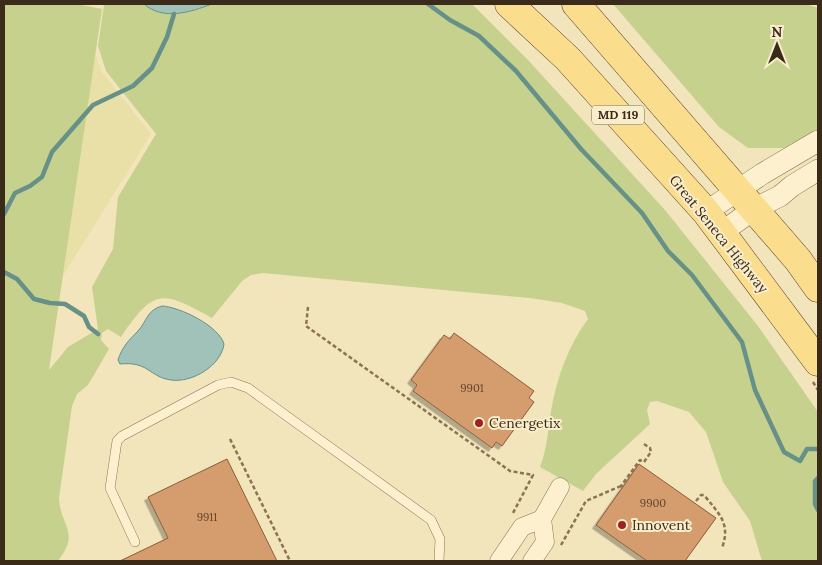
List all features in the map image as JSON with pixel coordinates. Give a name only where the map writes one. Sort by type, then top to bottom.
[{"type":"main road","name":"Great Seneca Highway","points":[[509,4],[568,58],[713,223],[818,362]]},
{"type":"main road","name":"MD 119","points":[[583,9],[798,260],[818,288]]},
{"type":"street","points":[[713,223],[746,200],[762,174],[818,142]]},
{"type":"street","points":[[746,200],[780,196],[818,170]]},
{"type":"street","points":[[532,561],[545,542],[542,519],[560,487]]},
{"type":"street","points":[[499,561],[522,527],[542,519]]},
{"type":"lane","points":[[135,542],[110,488],[116,441],[218,385],[231,382],[248,388],[431,520],[438,532],[441,546],[440,561]]},
{"type":"path","points":[[308,306],[306,326],[510,471],[533,475]]},
{"type":"path","points":[[230,439],[290,561]]},
{"type":"path","points":[[557,551],[586,501],[622,487],[640,460],[644,462],[651,452],[650,448],[644,444]]},
{"type":"path","points":[[696,501],[701,494],[704,495],[725,523],[726,536],[722,548]]},
{"type":"shaded area","points":[[4,4],[76,4],[102,72],[151,134],[4,371]]},
{"type":"green space","points":[[4,4],[77,4],[102,9],[49,370],[68,347],[98,329],[92,287],[113,249],[118,197],[156,134],[106,71],[98,46],[104,5],[99,4],[144,4],[152,9],[168,14],[195,10],[212,4],[472,4],[528,60],[665,210],[758,326],[818,412],[818,561],[762,561],[750,521],[723,482],[706,432],[689,412],[657,401],[650,402],[647,410],[650,424],[596,474],[583,491],[540,467],[546,446],[556,386],[569,351],[588,319],[585,311],[562,303],[530,298],[263,273],[251,275],[242,281],[212,318],[181,303],[170,299],[160,299],[143,309],[121,337],[108,329],[102,333],[101,340],[109,349],[88,385],[77,394],[72,406],[59,498],[62,516],[69,536],[65,551],[58,561],[4,561]]},
{"type":"green space","points":[[613,4],[806,4],[818,8],[818,130],[784,148],[748,148],[719,127]]},
{"type":"water","points":[[144,4],[212,4],[195,10],[168,14],[152,9]]},
{"type":"water","points":[[162,306],[179,310],[198,319],[207,324],[221,337],[224,344],[222,352],[211,366],[196,376],[188,379],[171,380],[158,376],[137,365],[120,364],[118,360],[126,344],[150,313]]},
{"type":"building","points":[[454,333],[534,391],[529,398],[534,402],[502,446],[496,442],[492,448],[413,391],[417,385],[411,380],[444,335],[450,339]]},
{"type":"building","points":[[227,459],[277,561],[120,561],[168,538],[148,497]]},
{"type":"building","points":[[639,464],[716,518],[685,561],[647,561],[596,525]]},
{"type":"waterway","points":[[428,4],[450,20],[479,36],[516,71],[581,149],[642,213],[668,251],[692,275],[742,342],[755,390],[784,452],[800,461],[807,449],[818,449]]},
{"type":"waterway","points":[[4,214],[15,193],[30,186],[42,177],[52,152],[93,105],[133,86],[152,68],[167,37],[174,14]]},
{"type":"waterway","points":[[4,272],[17,279],[34,299],[65,304],[84,316],[89,327],[98,334]]},
{"type":"waterway","points":[[818,478],[815,481],[815,504],[818,510]]},
{"type":"place","name":"Cenergetix","points":[[479,423]]},
{"type":"place","name":"Innovent","points":[[622,525]]}]
